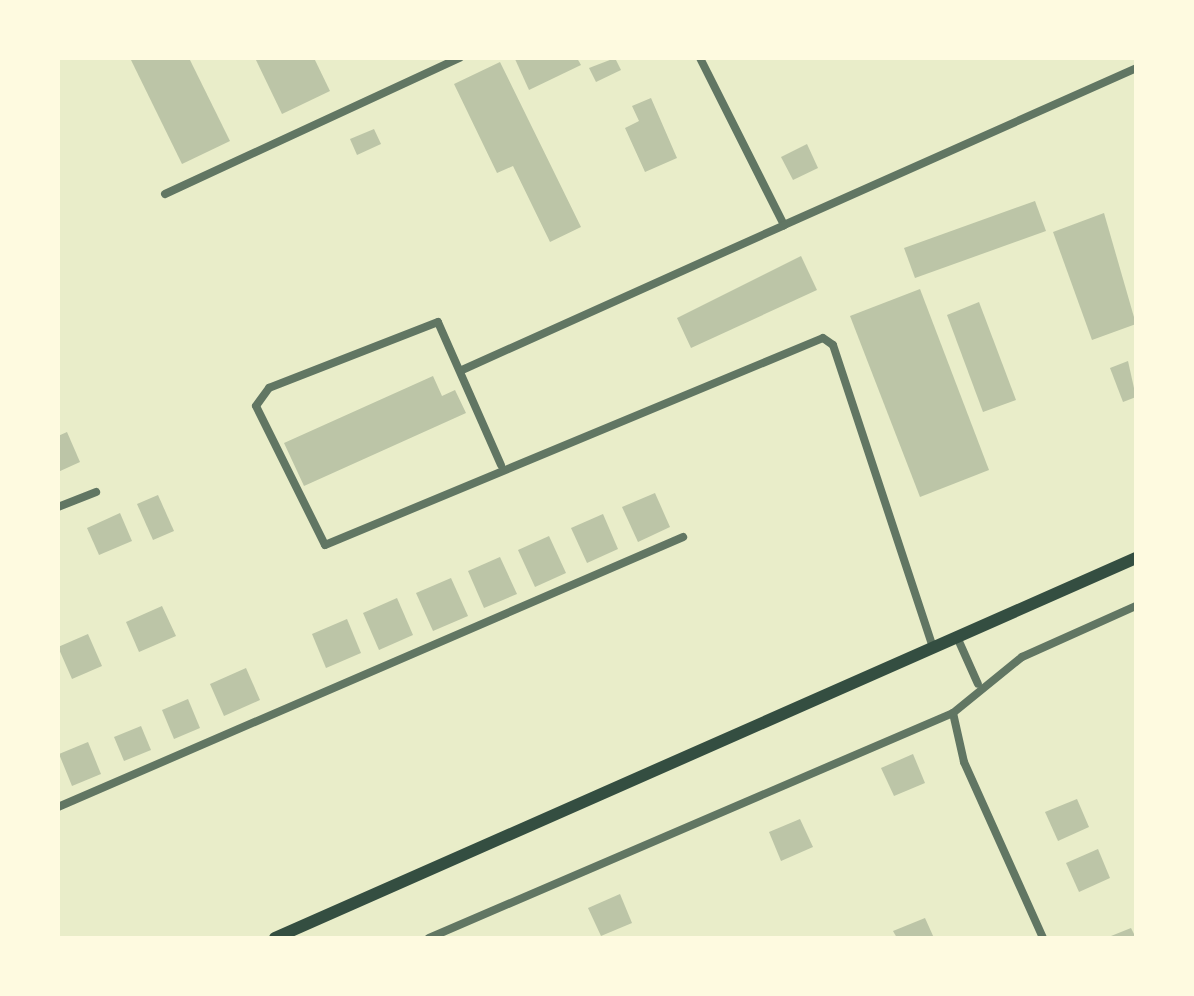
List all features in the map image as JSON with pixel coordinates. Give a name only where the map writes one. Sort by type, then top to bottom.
[{"type":"main road","points":[[275,938],[1136,558]]},
{"type":"street","points":[[166,194],[460,58]]},
{"type":"street","points":[[700,58],[784,226]]},
{"type":"street","points":[[462,370],[1136,68]]},
{"type":"street","points":[[501,465],[446,327],[429,320],[268,388],[256,406],[317,544],[501,465],[822,338],[833,345],[933,647]]},
{"type":"street","points":[[58,507],[96,492]]},
{"type":"street","points":[[58,806],[683,537]]},
{"type":"street","points":[[429,938],[953,713],[978,684],[1136,606]]},
{"type":"street","points":[[956,636],[978,684]]},
{"type":"street","points":[[953,713],[964,762],[1043,938]]},
{"type":"building","points":[[130,58],[189,58],[230,141],[182,164]]},
{"type":"building","points":[[255,58],[314,58],[330,91],[282,114]]},
{"type":"building","points":[[577,58],[581,65],[529,90],[515,59]]},
{"type":"building","points":[[615,58],[621,70],[596,82],[589,68]]},
{"type":"building","points":[[500,62],[581,227],[550,242],[513,166],[497,173],[454,84]]},
{"type":"building","points":[[651,98],[677,158],[645,172],[625,128],[639,121],[632,106]]},
{"type":"building","points":[[374,129],[381,144],[357,155],[350,139]]},
{"type":"building","points":[[807,144],[818,168],[793,180],[781,157]]},
{"type":"building","points":[[1035,201],[1046,231],[915,278],[904,248]]},
{"type":"building","points":[[1104,213],[1136,324],[1092,340],[1053,232]]},
{"type":"building","points":[[801,256],[817,290],[691,348],[677,318]]},
{"type":"building","points":[[920,289],[989,470],[920,497],[850,316]]},
{"type":"building","points":[[979,302],[1016,400],[983,412],[947,315]]},
{"type":"building","points":[[1128,361],[1136,397],[1123,402],[1110,368]]},
{"type":"building","points":[[433,376],[442,396],[455,390],[466,413],[304,486],[284,443]]},
{"type":"building","points":[[67,432],[80,462],[58,472],[58,436]]},
{"type":"building","points":[[655,493],[670,527],[638,542],[622,507]]},
{"type":"building","points":[[158,495],[174,531],[153,540],[137,504]]},
{"type":"building","points":[[120,513],[132,541],[99,555],[87,528]]},
{"type":"building","points":[[603,514],[618,549],[587,563],[571,528]]},
{"type":"building","points":[[549,536],[566,573],[535,587],[518,550]]},
{"type":"building","points":[[500,557],[517,594],[484,608],[468,571]]},
{"type":"building","points":[[451,578],[468,616],[433,631],[416,593]]},
{"type":"building","points":[[397,598],[413,635],[379,650],[363,613]]},
{"type":"building","points":[[162,606],[176,636],[139,652],[126,622]]},
{"type":"building","points":[[347,619],[361,653],[326,668],[312,634]]},
{"type":"building","points":[[88,634],[102,666],[72,679],[58,647]]},
{"type":"building","points":[[246,668],[260,700],[224,716],[210,684]]},
{"type":"building","points":[[188,699],[200,728],[174,739],[162,710]]},
{"type":"building","points":[[141,726],[151,750],[124,761],[114,737]]},
{"type":"building","points":[[88,742],[101,774],[72,786],[59,754]]},
{"type":"building","points":[[913,754],[925,783],[894,796],[881,768]]},
{"type":"building","points":[[1077,799],[1089,827],[1058,841],[1045,812]]},
{"type":"building","points":[[800,819],[813,847],[781,861],[769,832]]},
{"type":"building","points":[[1098,849],[1110,878],[1079,892],[1066,863]]},
{"type":"building","points":[[620,894],[632,923],[601,936],[588,908]]},
{"type":"building","points":[[925,918],[934,938],[897,938],[893,931]]},
{"type":"building","points":[[1131,928],[1136,938],[1106,938]]}]
